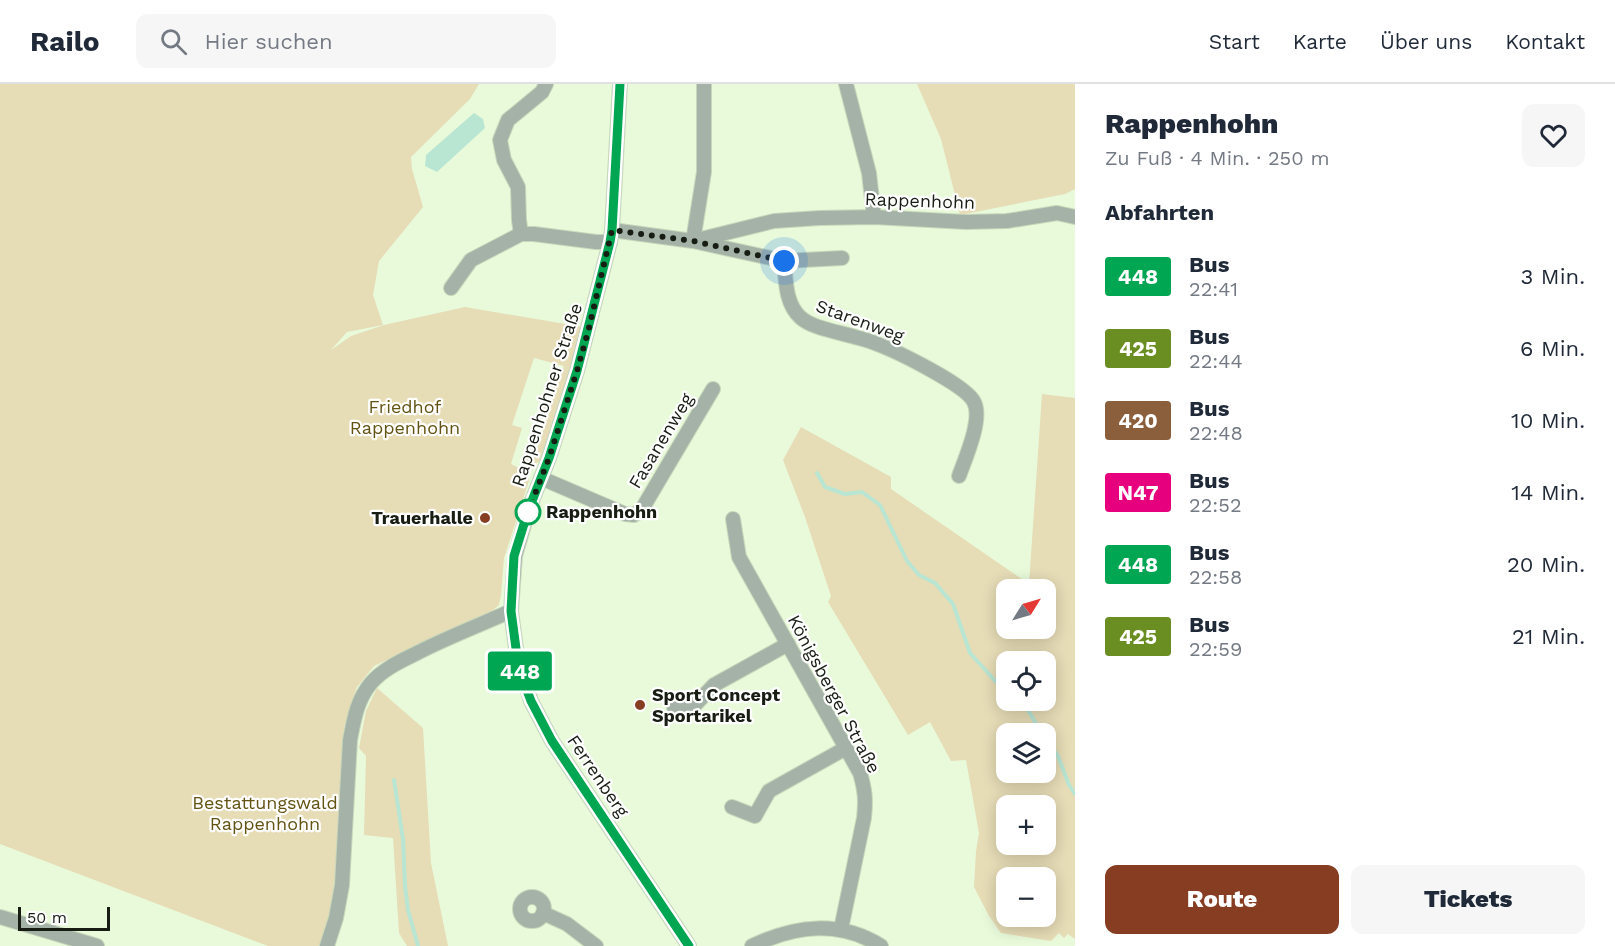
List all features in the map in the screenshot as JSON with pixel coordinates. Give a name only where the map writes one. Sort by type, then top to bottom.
[{"type":"street","points":[[451,288],[471,260],[521,234],[518,187],[504,160],[500,140],[508,120],[542,92],[546,84]]},
{"type":"street","name":"Rappenhohner Straße","points":[[511,611],[514,556],[580,361],[611,236],[620,84]]},
{"type":"street","points":[[693,241],[704,172],[704,84]]},
{"type":"street","points":[[846,84],[869,173],[874,217]]},
{"type":"street","name":"Rappenhohn","points":[[693,241],[774,221],[819,218],[874,217],[966,222],[1007,221],[1057,213],[1075,217]]},
{"type":"street","name":"Rappenhohn","points":[[521,234],[596,242],[611,236],[693,241],[784,261]]},
{"type":"street","points":[[784,261],[842,258]]},
{"type":"street","name":"Starenweg","points":[[784,261],[790,304],[801,318],[812,324],[876,343],[915,367],[952,383],[967,393],[974,402],[976,412],[972,444],[958,476]]},
{"type":"street","name":"Fasanenweg","points":[[541,478],[625,514],[634,515],[642,509],[713,389]]},
{"type":"street","name":"Königsberger Straße","points":[[733,519],[739,557],[860,773],[866,800],[864,818],[841,929]]},
{"type":"street","points":[[329,945],[342,885],[350,740],[354,716],[361,697],[371,683],[390,667],[511,611]]},
{"type":"street","name":"Ferrenberg","points":[[511,611],[523,680],[540,720],[689,946]]},
{"type":"street","points":[[674,708],[693,707],[714,686],[788,644]]},
{"type":"street","points":[[732,807],[755,816],[769,791],[846,748]]},
{"type":"street","points":[[543,913],[567,924],[596,946]]},
{"type":"street","points":[[0,917],[97,946]]},
{"type":"street","points":[[752,946],[795,931],[818,928],[841,929],[881,946]]},
{"type":"green space","points":[[0,84],[479,84],[470,99],[411,157],[412,169],[423,207],[379,261],[373,295],[383,325],[347,332],[331,350],[351,336],[384,325],[465,307],[583,327],[556,419],[541,460],[534,465],[525,460],[524,455],[525,452],[536,454],[540,440],[531,436],[532,431],[542,433],[549,413],[539,411],[540,405],[550,407],[557,389],[548,386],[550,381],[558,383],[564,366],[534,358],[512,425],[522,428],[511,464],[527,472],[529,481],[504,558],[499,605],[491,612],[374,666],[357,687],[344,728],[337,861],[329,921],[320,946],[268,946],[0,844]]},
{"type":"green space","points":[[917,84],[1075,84],[1075,189],[1065,194],[960,215],[941,139]]},
{"type":"green space","points":[[1042,394],[1075,398],[1075,939],[1068,934],[1064,938],[1059,933],[1051,941],[1001,933],[997,927],[1056,927],[1056,867],[996,867],[996,926],[989,916],[974,887],[979,833],[966,760],[951,761],[930,722],[908,735],[828,602],[831,596],[783,460],[801,427],[891,477],[891,489],[1022,579],[996,579],[996,639],[1056,639],[1056,579],[1029,579]]},
{"type":"green space","points":[[377,688],[423,728],[431,863],[448,946],[407,946],[399,933],[393,838],[364,835],[366,756],[359,748],[366,711]]},
{"type":"shaded area","points":[[474,113],[483,119],[485,128],[437,172],[425,166],[426,155]]},
{"type":"waterway","points":[[817,473],[825,487],[845,494],[862,492],[880,505],[907,561],[919,575],[935,583],[953,604],[970,653],[996,682]]},
{"type":"waterway","points":[[1029,711],[1036,723]]},
{"type":"waterway","points":[[1056,753],[1075,794]]},
{"type":"waterway","points":[[394,780],[403,839],[408,910],[418,946]]},
{"type":"bus line","name":"448","points":[[620,84],[612,230],[577,371],[514,556],[511,611],[523,680],[540,720],[689,946]]},
{"type":"place","name":"Rappenhohn","points":[[528,512]]},
{"type":"place","name":"Trauerhalle","points":[[485,518]]},
{"type":"place","name":"Sport Concept Sportarikel","points":[[640,705]]},
{"type":"route","points":[[528,512],[549,458],[577,371],[612,230],[693,241],[784,261]]},
{"type":"park label","name":"Friedhof Rappenhohn","points":[[405,417]]},
{"type":"park label","name":"Bestattungswald Rappenhohn","points":[[265,813]]}]
